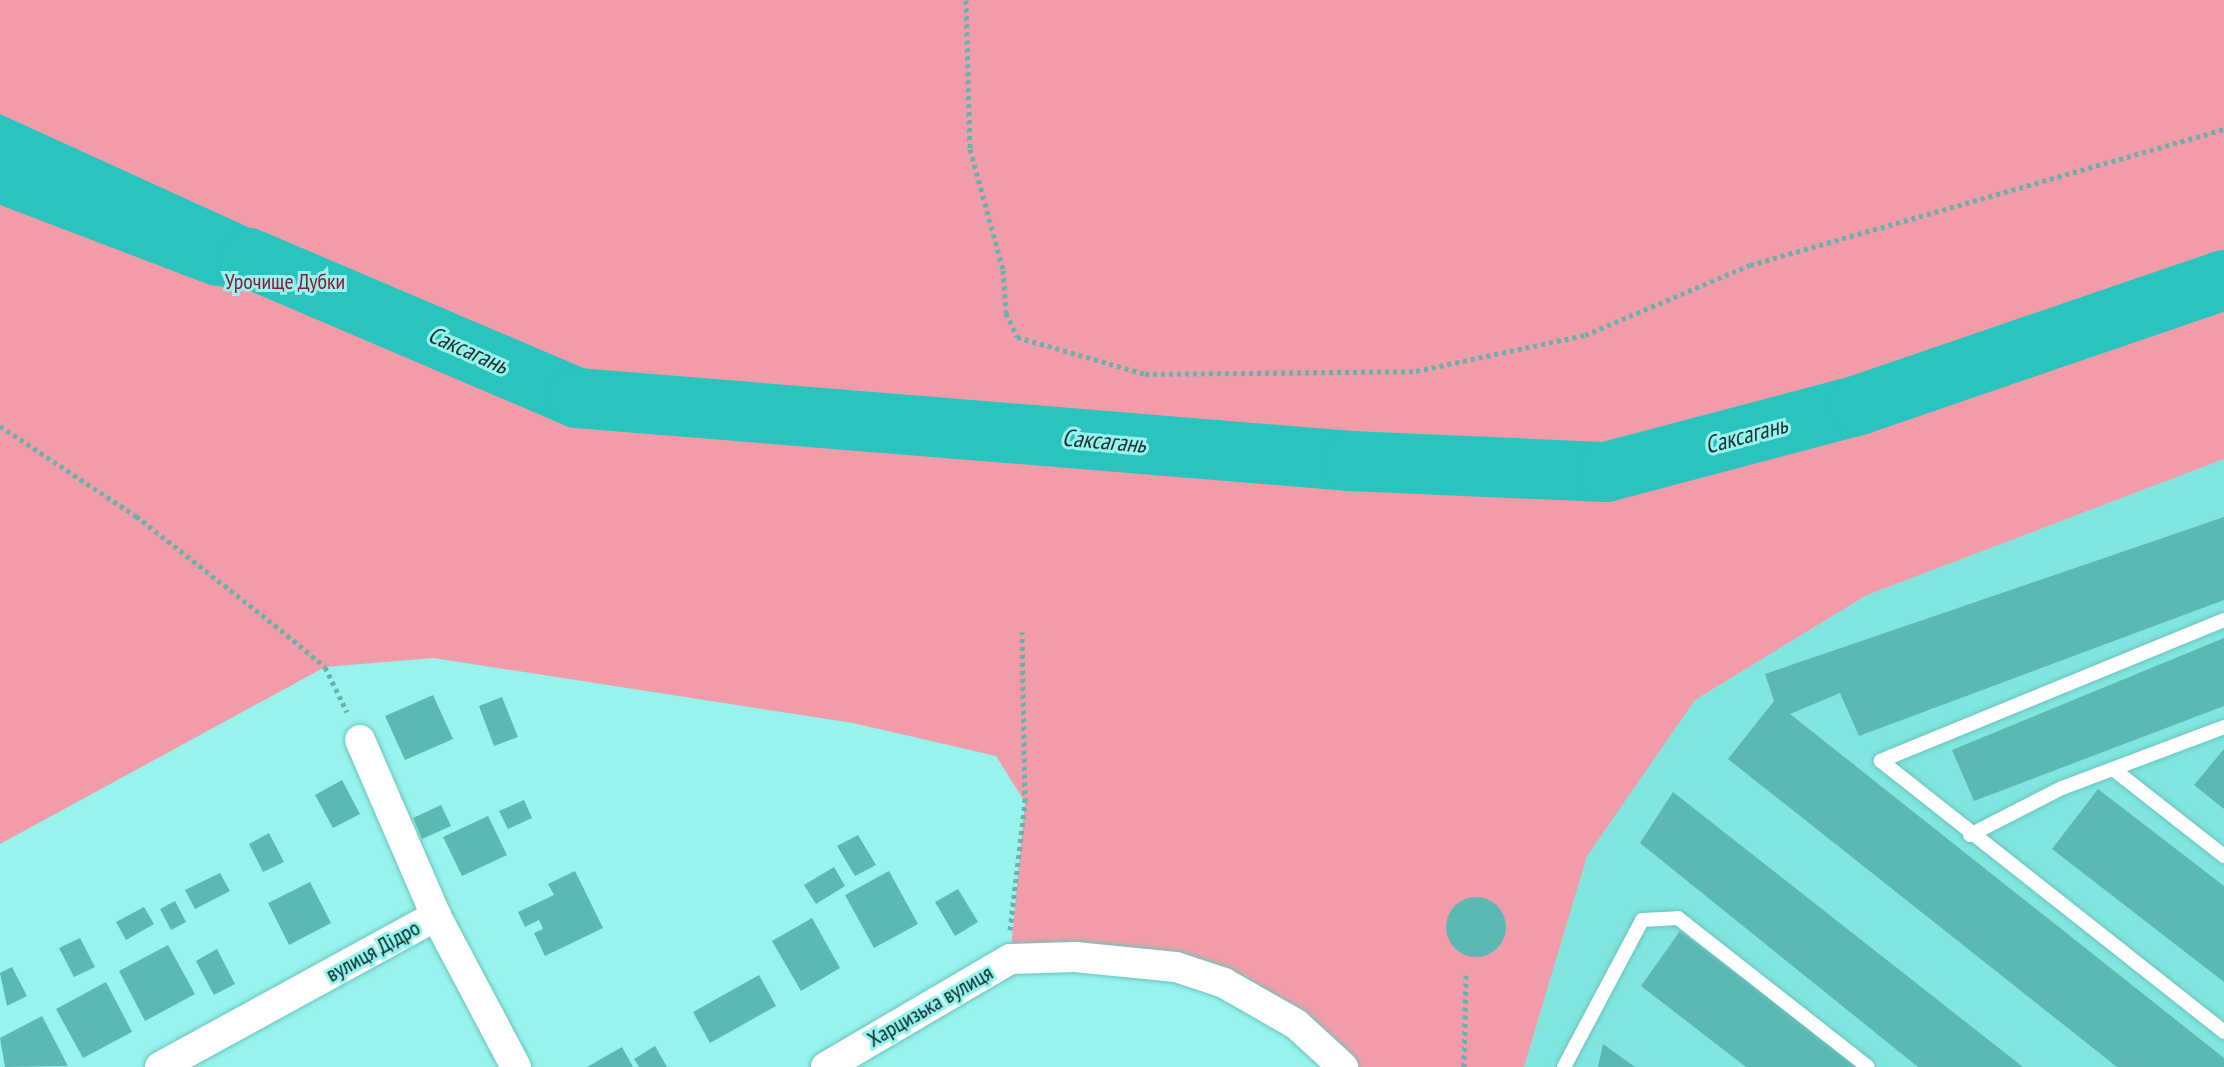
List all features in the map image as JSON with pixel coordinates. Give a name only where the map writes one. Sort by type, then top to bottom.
[{"type":"street","points":[[360,740],[436,916]]},
{"type":"street","name":"вулиця Дідро","points":[[160,1067],[436,916],[516,1067]]},
{"type":"street","name":"Харцизька вулиця","points":[[826,1067],[1010,959],[1075,957],[1188,971],[1296,1024],[1343,1067]]},
{"type":"lane","points":[[2224,620],[1881,761],[1970,835],[2224,1032]]},
{"type":"lane","points":[[1970,835],[2113,769],[2224,727]]},
{"type":"lane","points":[[2113,769],[2224,856]]},
{"type":"lane","points":[[1564,1067],[1642,920],[1678,918],[1868,1067]]},
{"type":"path","points":[[966,0],[970,149],[1003,270],[1006,313],[1017,337],[1145,374],[1416,371],[1585,335],[1750,265],[2224,129]]},
{"type":"path","points":[[0,426],[136,516],[325,667],[360,740]]},
{"type":"path","points":[[1010,959],[1025,802],[1022,632]]},
{"type":"path","points":[[1464,1067],[1466,972]]},
{"type":"shaded area","points":[[2224,459],[2224,1067],[1524,1067],[1587,855],[1695,700],[1867,595]]},
{"type":"green space","name":"Урочище Дубки","points":[[0,0],[2224,0],[2224,459],[1867,595],[1695,700],[1587,856],[1524,1067],[1343,1067],[1224,983],[1010,959],[1025,802],[996,756],[853,723],[433,658],[325,667],[0,844]]},
{"type":"water","points":[[0,114],[287,245],[324,286],[278,294],[210,285],[0,205]]},
{"type":"building","points":[[2224,517],[2224,600],[1859,736],[1840,693],[1790,714],[2224,1058],[2224,1067],[2117,1067],[1728,759],[1774,701],[1765,674]]},
{"type":"building","points":[[2224,638],[2224,706],[1974,801],[1952,750]]},
{"type":"building","points":[[433,695],[453,739],[405,760],[385,716]]},
{"type":"building","points":[[502,697],[518,737],[494,746],[479,706]]},
{"type":"building","points":[[2224,749],[2224,809],[2194,785]]},
{"type":"building","points":[[342,780],[360,814],[333,828],[315,795]]},
{"type":"building","points":[[2098,789],[2224,886],[2224,982],[2052,849]]},
{"type":"building","points":[[1673,792],[2023,1067],[1918,1067],[1640,843]]},
{"type":"building","points":[[524,800],[532,818],[508,829],[499,811]]},
{"type":"building","points":[[441,805],[451,826],[422,839],[413,818]]},
{"type":"building","points":[[488,816],[507,855],[462,876],[443,837]]},
{"type":"building","points":[[269,833],[284,862],[263,872],[249,844]]},
{"type":"building","points":[[858,835],[876,865],[855,876],[837,846]]},
{"type":"building","points":[[834,867],[845,886],[816,904],[804,885]]},
{"type":"building","points":[[575,871],[603,928],[545,956],[534,933],[543,929],[539,920],[525,927],[518,912],[554,895],[548,884]]},
{"type":"building","points":[[889,871],[918,924],[874,948],[845,895]]},
{"type":"building","points":[[220,873],[230,891],[195,909],[185,890]]},
{"type":"building","points":[[310,882],[331,923],[289,945],[268,903]]},
{"type":"building","points":[[958,889],[978,922],[955,936],[935,902]]},
{"type":"building","points":[[1476,897],[1498,905],[1506,927],[1498,949],[1476,957],[1454,949],[1446,927],[1454,905]]},
{"type":"building","points":[[175,901],[186,922],[171,930],[160,909]]},
{"type":"building","points":[[144,907],[154,924],[126,940],[116,922]]},
{"type":"building","points":[[812,918],[840,968],[801,991],[772,941]]},
{"type":"building","points":[[1680,931],[1862,1067],[1746,1067],[1641,986]]},
{"type":"building","points":[[80,938],[95,967],[74,977],[59,948]]},
{"type":"building","points":[[168,945],[195,994],[145,1021],[119,971]]},
{"type":"building","points":[[217,949],[235,984],[214,995],[196,961]]},
{"type":"building","points":[[12,967],[27,996],[7,1006],[0,973]]},
{"type":"building","points":[[759,975],[776,1006],[710,1043],[693,1012]]},
{"type":"building","points":[[106,982],[132,1032],[83,1058],[56,1009]]},
{"type":"building","points":[[42,1016],[68,1066],[5,1067],[0,1038]]},
{"type":"building","points":[[1603,1044],[1635,1067],[1598,1067]]},
{"type":"building","points":[[655,1046],[667,1067],[639,1067],[634,1059]]},
{"type":"building","points":[[622,1047],[633,1067],[587,1067]]},
{"type":"waterway","name":"Саксагань","points":[[249,258],[577,398],[1351,461],[1606,472],[1859,405],[2224,280]]}]
